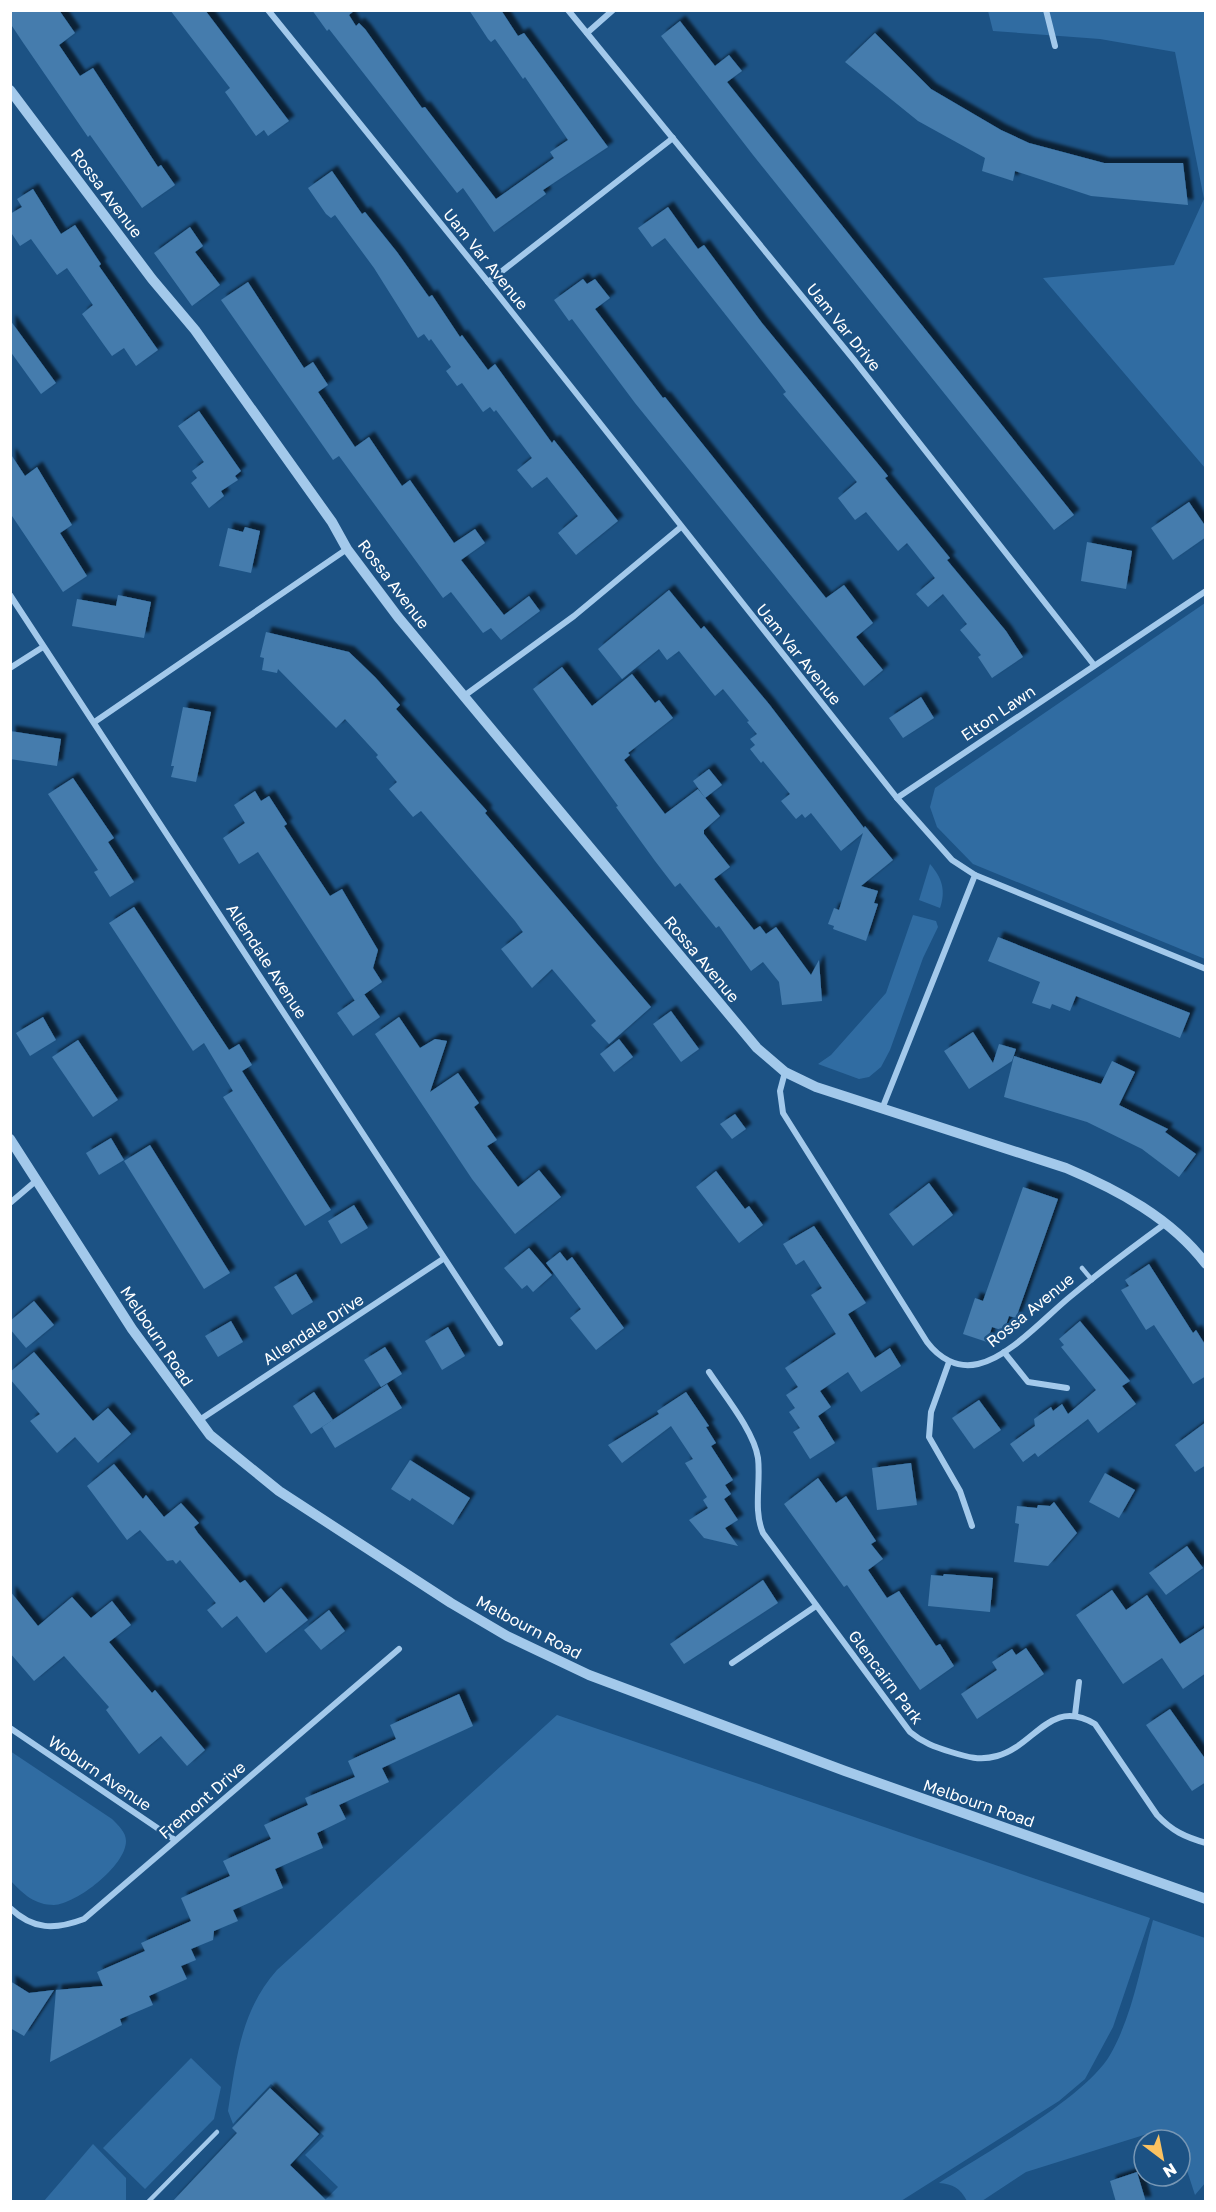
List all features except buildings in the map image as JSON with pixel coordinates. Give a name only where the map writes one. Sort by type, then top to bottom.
[{"type":"street","name":"Uam Var Avenue","points":[[268,10],[488,282],[897,798]]},
{"type":"street","name":"Uam Var Drive","points":[[568,10],[854,360],[1094,665]]},
{"type":"street","points":[[587,33],[613,10]]},
{"type":"street","points":[[1047,10],[1055,46]]},
{"type":"street","name":"Rossa Avenue","points":[[10,90],[159,288],[195,330],[332,522],[347,549],[398,617],[757,1048],[785,1072],[816,1087],[1066,1168],[1095,1180],[1166,1223],[1190,1244],[1206,1264]]},
{"type":"street","points":[[488,282],[673,138]]},
{"type":"street","points":[[464,696],[574,616],[681,527]]},
{"type":"street","points":[[96,722],[347,549]]},
{"type":"street","name":"Elton Lawn","points":[[897,798],[1206,591]]},
{"type":"street","name":"Allendale Avenue","points":[[10,595],[96,722],[443,1259],[500,1343]]},
{"type":"street","points":[[10,669],[43,646]]},
{"type":"street","points":[[897,798],[952,860],[975,875],[1206,969]]},
{"type":"street","points":[[882,1109],[975,875]]},
{"type":"street","points":[[785,1072],[780,1091],[783,1113],[927,1342],[949,1362],[931,1412],[929,1437],[960,1491],[972,1526]]},
{"type":"street","name":"Melbourn Road","points":[[10,1139],[132,1329],[198,1421],[224,1448],[253,1471],[396,1568],[507,1636],[578,1670],[845,1771],[1206,1899]]},
{"type":"street","points":[[10,1203],[37,1180]]},
{"type":"street","name":"Rossa Avenue","points":[[949,1362],[967,1366],[977,1365],[1004,1352],[1166,1223]]},
{"type":"street","name":"Allendale Drive","points":[[198,1421],[443,1259]]},
{"type":"street","points":[[1004,1352],[1028,1382],[1067,1388]]},
{"type":"street","name":"Glencairn Park","points":[[710,1372],[754,1442],[758,1456],[758,1521],[763,1533],[898,1718],[925,1744],[973,1759],[998,1756],[1049,1722],[1075,1715]]},
{"type":"street","points":[[732,1663],[816,1606]]},
{"type":"street","name":"Fremont Drive","points":[[10,1908],[22,1920],[39,1926],[54,1928],[84,1919],[399,1649]]},
{"type":"street","points":[[1079,1682],[1075,1715],[1095,1724],[1157,1815],[1168,1827],[1181,1836],[1206,1843]]},
{"type":"street","name":"Woburn Avenue","points":[[10,1728],[175,1840]]},
{"type":"lane","points":[[1082,1268],[1092,1280]]},
{"type":"lane","points":[[148,2202],[217,2132]]},
{"type":"shaded area","points":[[988,11],[1205,11],[1205,468],[1043,278],[1174,265],[1204,199],[1175,52],[1100,39],[993,31]]},
{"type":"shaded area","points":[[1205,603],[1205,959],[973,864],[937,827],[930,807],[935,788]]},
{"type":"shaded area","points":[[930,864],[942,884],[943,896],[940,908],[919,900]]},
{"type":"shaded area","points":[[913,915],[936,921],[938,927],[923,958],[890,1050],[881,1067],[869,1077],[859,1079],[818,1064],[831,1055],[886,993]]},
{"type":"shaded area","points":[[557,1715],[1150,1918],[1113,2027],[1085,2079],[1059,2101],[901,2201],[324,2201],[338,2187],[305,2155],[324,2136],[271,2084],[233,2124],[228,2111],[242,2036],[255,2002],[277,1970]]},
{"type":"shaded area","points":[[10,1751],[112,1819],[125,1835],[124,1851],[109,1872],[86,1891],[63,1903],[47,1905],[35,1901],[11,1881]]},
{"type":"shaded area","points":[[1153,1920],[1205,1938],[1206,2182],[1195,2195],[1192,2186],[1192,2128],[1132,2128],[1132,2139],[1026,2172],[982,2201],[967,2201],[956,2188],[939,2183],[1057,2107],[1097,2072],[1118,2040],[1136,1989]]},
{"type":"shaded area","points":[[191,2058],[221,2087],[214,2119],[145,2189],[103,2148]]},
{"type":"shaded area","points":[[93,2144],[126,2178],[126,2201],[44,2201]]}]
